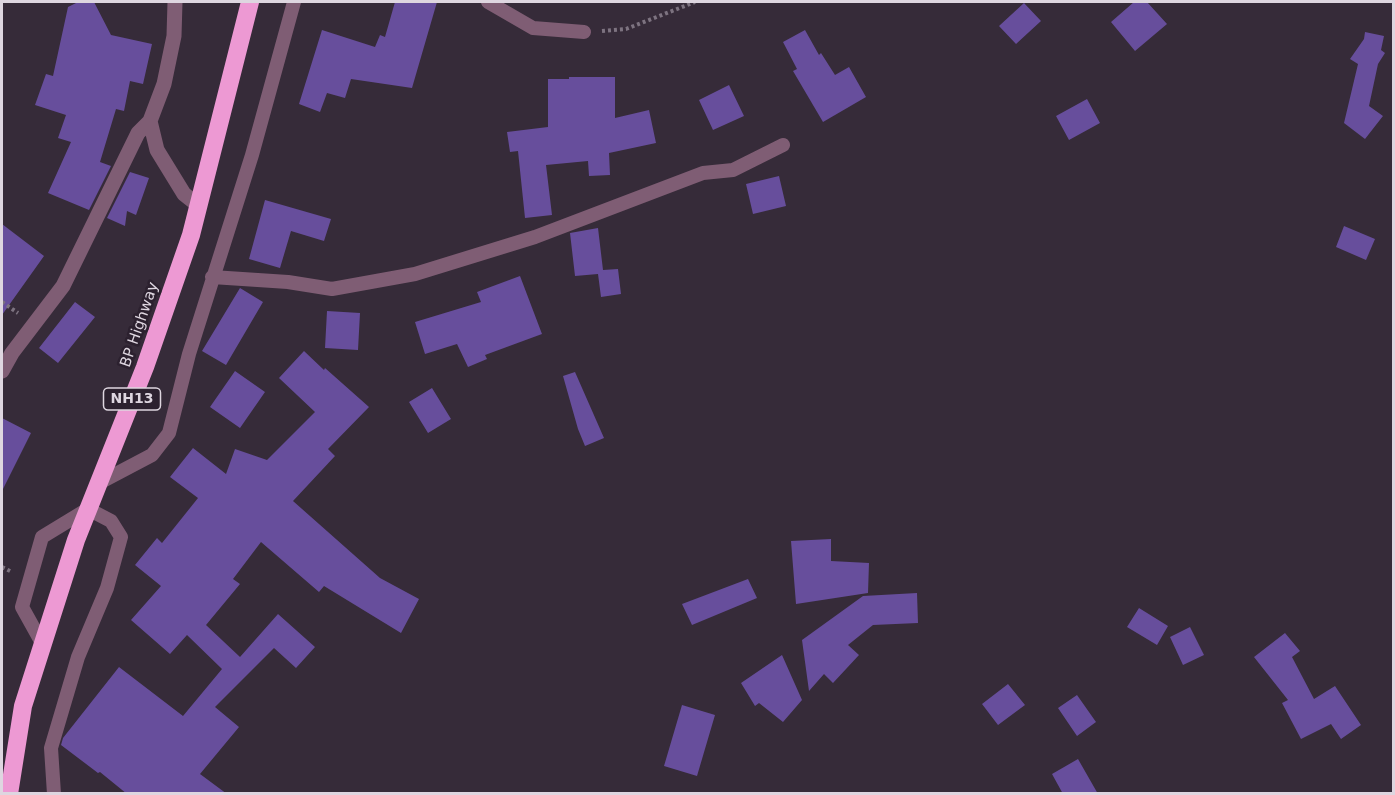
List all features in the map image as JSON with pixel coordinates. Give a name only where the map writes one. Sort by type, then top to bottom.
[{"type":"highway","name":"BP Highway","points":[[9,794],[23,706],[42,643],[97,484],[145,367],[190,235],[250,2]]},
{"type":"street","points":[[2,371],[12,353],[63,286],[138,133],[150,121],[164,84],[174,36],[175,2]]},
{"type":"street","points":[[150,121],[157,150],[184,194],[198,205]]},
{"type":"lane","points":[[97,484],[152,455],[169,433],[185,365],[252,155],[294,2]]},
{"type":"lane","points":[[488,2],[533,28],[584,32]]},
{"type":"lane","points":[[212,277],[288,282],[332,289],[415,274],[535,237],[703,173],[733,170],[783,145]]},
{"type":"lane","points":[[42,643],[22,607],[42,537],[88,509],[111,521],[121,537],[108,588],[78,657],[51,748],[54,794]]},
{"type":"path","points":[[584,32],[626,30],[695,2]]},
{"type":"building","points":[[78,2],[94,2],[111,35],[152,44],[143,84],[130,81],[124,111],[116,109],[100,162],[111,166],[89,210],[48,193],[71,142],[58,138],[66,115],[35,105],[46,74],[53,76],[68,7]]},
{"type":"building","points":[[395,2],[437,2],[412,88],[351,79],[345,98],[327,93],[320,112],[299,104],[322,30],[375,47],[380,35],[385,37]]},
{"type":"building","points":[[1134,2],[1147,2],[1167,24],[1135,51],[1111,22]]},
{"type":"building","points":[[1024,3],[1041,21],[1016,44],[999,26]]},
{"type":"building","points":[[805,30],[819,55],[821,53],[835,75],[849,67],[866,97],[823,122],[793,71],[797,69],[783,42]]},
{"type":"building","points":[[1365,32],[1384,36],[1381,50],[1385,53],[1378,64],[1369,106],[1383,116],[1365,139],[1344,123],[1358,64],[1350,59],[1364,39]]},
{"type":"building","points":[[569,77],[615,77],[615,118],[649,110],[656,143],[609,153],[610,175],[589,176],[588,161],[546,165],[552,215],[525,218],[518,151],[510,152],[507,132],[548,127],[548,79],[569,79]]},
{"type":"building","points":[[729,85],[744,116],[713,130],[699,100]]},
{"type":"building","points":[[1087,99],[1100,123],[1069,140],[1056,116]]},
{"type":"building","points":[[130,172],[149,178],[136,215],[127,211],[125,226],[107,218]]},
{"type":"building","points":[[779,176],[786,206],[753,214],[746,184]]},
{"type":"building","points":[[265,200],[331,219],[324,241],[291,231],[280,268],[249,259]]},
{"type":"building","points":[[2,224],[44,256],[2,315]]},
{"type":"building","points":[[1344,226],[1375,239],[1366,260],[1336,247]]},
{"type":"building","points":[[598,228],[603,270],[618,269],[621,294],[601,297],[598,274],[575,276],[570,233]]},
{"type":"building","points":[[520,276],[542,334],[485,355],[487,359],[468,367],[457,344],[425,354],[415,322],[481,302],[477,292]]},
{"type":"building","points":[[240,288],[263,302],[226,365],[202,351]]},
{"type":"building","points":[[75,302],[95,317],[58,363],[39,348]]},
{"type":"building","points":[[327,311],[360,313],[358,350],[325,348]]},
{"type":"building","points":[[304,351],[369,407],[328,449],[335,456],[293,501],[380,578],[419,599],[401,633],[324,586],[319,592],[261,542],[233,579],[240,584],[206,625],[240,657],[278,614],[315,647],[296,668],[274,648],[215,707],[239,727],[200,774],[227,794],[127,794],[61,745],[63,738],[119,667],[183,716],[222,669],[187,635],[170,654],[131,620],[161,586],[135,565],[157,538],[162,543],[198,498],[170,477],[193,448],[226,474],[235,449],[267,460],[315,412],[279,378]]},
{"type":"building","points":[[235,371],[265,392],[240,428],[210,407]]},
{"type":"building","points":[[575,372],[604,438],[585,446],[563,376]]},
{"type":"building","points":[[432,388],[451,419],[428,433],[409,402]]},
{"type":"building","points":[[2,418],[31,433],[2,491]]},
{"type":"building","points":[[831,539],[831,561],[869,563],[868,593],[796,604],[791,541]]},
{"type":"building","points":[[748,579],[757,598],[692,625],[682,604]]},
{"type":"building","points":[[917,593],[918,623],[873,625],[848,645],[859,655],[833,683],[824,674],[809,691],[802,640],[863,596]]},
{"type":"building","points":[[1139,608],[1168,626],[1157,645],[1127,627]]},
{"type":"building","points":[[1190,627],[1204,655],[1183,665],[1170,637]]},
{"type":"building","points":[[1285,633],[1300,651],[1292,657],[1314,699],[1335,686],[1361,725],[1341,739],[1331,724],[1301,739],[1282,703],[1288,700],[1254,657]]},
{"type":"building","points":[[782,655],[802,700],[783,722],[759,703],[755,706],[741,683]]},
{"type":"building","points":[[1008,684],[1025,705],[998,725],[982,704]]},
{"type":"building","points":[[1077,695],[1096,722],[1077,736],[1058,708]]},
{"type":"building","points":[[682,705],[715,715],[697,776],[664,766]]},
{"type":"building","points":[[1078,759],[1098,794],[1063,794],[1052,774]]}]
